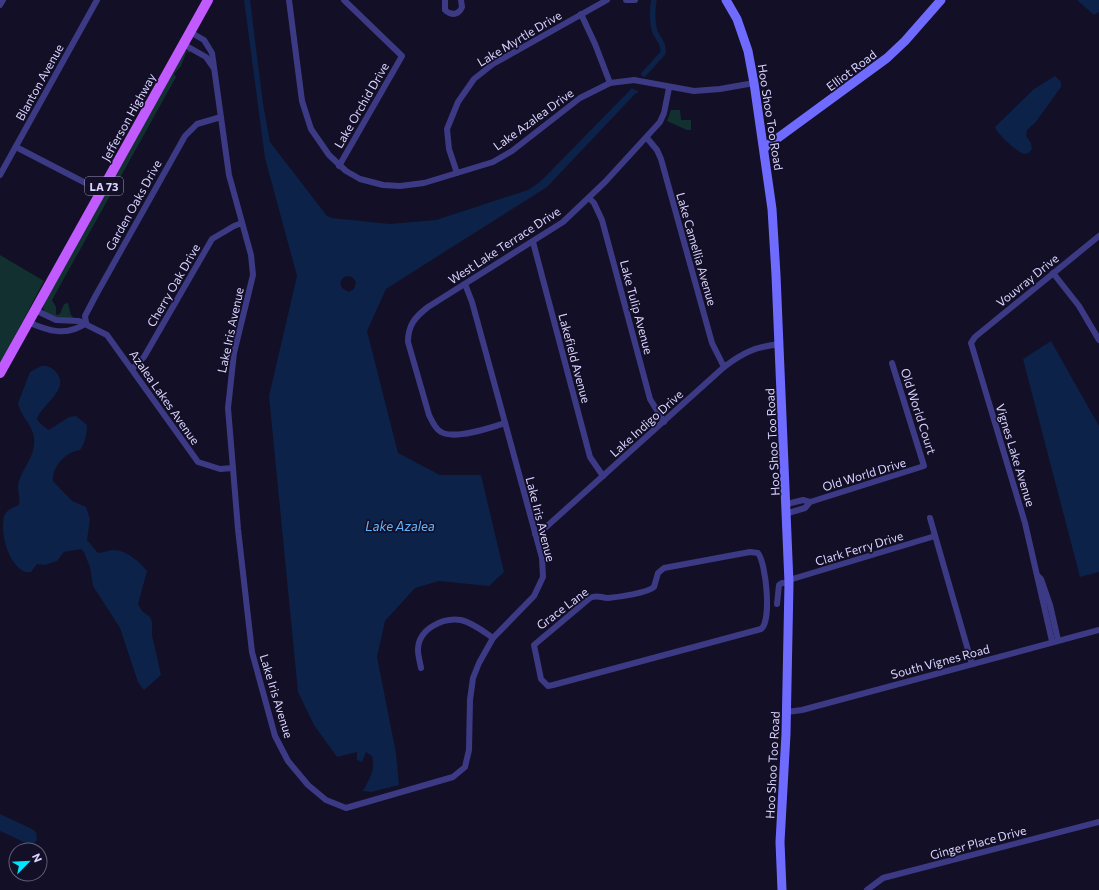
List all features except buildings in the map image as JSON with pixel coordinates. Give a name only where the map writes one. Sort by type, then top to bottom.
[{"type":"main road","name":"Jefferson Highway","points":[[0,373],[208,0]]},
{"type":"street","points":[[0,5],[3,0]]},
{"type":"street","name":"Blanton Avenue","points":[[0,175],[97,0]]},
{"type":"street","name":"Lake Azalea Drive","points":[[289,0],[305,115],[320,143],[339,166],[356,177],[367,181],[400,186],[424,183],[493,162],[511,152],[580,98],[610,83],[634,80],[669,88],[694,91],[711,90],[754,83]]},
{"type":"street","name":"Lake Orchid Drive","points":[[339,166],[402,56],[344,0]]},
{"type":"street","points":[[445,0],[445,10],[451,14],[461,11],[463,4],[461,0]]},
{"type":"street","name":"Lake Myrtle Drive","points":[[457,173],[449,149],[447,129],[452,113],[474,79],[493,64],[580,14],[605,1],[611,0]]},
{"type":"street","points":[[626,0],[635,0]]},
{"type":"street","name":"Hoo Shoo Too Road","points":[[726,0],[737,19],[748,51],[764,148],[772,209],[780,344],[789,582],[787,712],[780,842],[782,890]]},
{"type":"street","name":"Elliot Road","points":[[764,148],[887,58],[905,41],[941,0]]},
{"type":"street","points":[[580,14],[595,44],[610,83]]},
{"type":"street","name":"Lake Iris Avenue","points":[[190,32],[208,44],[212,53],[229,175],[251,255],[253,276],[234,353],[228,408],[232,468],[252,652],[275,736],[288,761],[308,785],[326,800],[346,808],[453,777],[465,767],[469,750],[470,700],[473,678],[479,663],[493,638],[534,596],[540,585],[542,577],[542,558],[472,302],[465,284]]},
{"type":"street","points":[[184,44],[206,57],[213,68]]},
{"type":"street","name":"West Lake Terrace Drive","points":[[505,423],[450,436],[440,432],[433,424],[429,415],[408,342],[408,331],[417,315],[563,222],[589,198],[647,138],[660,122],[664,113],[669,88]]},
{"type":"street","name":"Garden Oaks Drive","points":[[86,323],[85,316],[96,295],[185,136],[197,124],[221,117]]},
{"type":"street","name":"Lake Camellia Avenue","points":[[647,138],[657,150],[661,159],[712,343],[724,367]]},
{"type":"street","points":[[16,147],[101,191]]},
{"type":"street","name":"Lake Tulip Avenue","points":[[589,198],[594,203],[602,220],[650,399],[664,422]]},
{"type":"street","name":"Cherry Oak Drive","points":[[132,369],[144,357],[212,239],[242,223]]},
{"type":"street","name":"Vouvray Drive","points":[[971,342],[975,337],[1099,236]]},
{"type":"street","name":"Lakefield Avenue","points":[[533,242],[590,457],[602,476]]},
{"type":"street","points":[[1053,273],[1079,306],[1099,340]]},
{"type":"street","name":"Azalea Lakes Avenue","points":[[36,310],[56,320],[79,321],[86,323],[107,335],[198,462],[220,469],[232,468]]},
{"type":"street","points":[[28,322],[50,331],[60,332],[80,327],[86,323]]},
{"type":"street","name":"Vignes Lake Avenue","points":[[971,342],[973,353],[1025,523],[1038,576],[1037,580],[1055,640]]},
{"type":"street","name":"Lake Indigo Drive","points":[[535,534],[545,528],[724,367],[741,354],[758,347],[780,344]]},
{"type":"street","name":"Old World Court","points":[[892,363],[924,466]]},
{"type":"street","name":"Old World Drive","points":[[787,509],[805,508],[810,502],[924,466]]},
{"type":"street","points":[[930,518],[972,664]]},
{"type":"street","name":"Clark Ferry Drive","points":[[789,582],[935,536]]},
{"type":"street","name":"Grace Lane","points":[[755,552],[759,555],[762,561],[767,604],[766,622],[761,628],[550,686],[542,681],[533,650],[537,641],[590,598],[596,596],[612,597],[650,590],[656,584],[660,571],[666,567],[755,552]]},
{"type":"street","points":[[777,604],[779,585],[789,582]]},
{"type":"street","points":[[767,604],[789,604]]},
{"type":"street","points":[[421,668],[418,649],[422,638],[432,625],[446,620],[461,620],[477,626],[493,638]]},
{"type":"street","name":"South Vignes Road","points":[[787,712],[802,710],[1055,640],[1099,630]]},
{"type":"street","name":"Ginger Place Drive","points":[[866,890],[883,878],[1099,822]]},
{"type":"green space","points":[[189,50],[191,51],[189,53],[187,51],[181,66],[174,74],[176,77],[52,300],[56,307],[56,315],[60,314],[64,304],[68,303],[71,315],[74,318],[56,318],[45,313],[43,308],[44,301],[185,51]]},
{"type":"green space","points":[[671,110],[680,110],[681,120],[691,120],[691,130],[687,130],[667,121]]},
{"type":"green space","points":[[0,255],[44,281],[0,364]]},
{"type":"water","name":"Lake Azalea","points":[[244,0],[250,0],[263,104],[270,142],[327,216],[332,218],[390,224],[436,220],[528,190],[540,182],[632,88],[639,92],[635,94],[547,187],[386,289],[367,331],[398,453],[440,475],[481,475],[504,572],[489,586],[439,581],[415,588],[385,621],[377,657],[396,753],[399,785],[371,792],[363,791],[370,779],[373,765],[372,756],[366,752],[362,762],[357,760],[357,752],[337,757],[314,725],[298,692],[269,396],[297,276],[265,158]],"holes":[[[345,277],[352,277],[356,282],[354,289],[349,292],[342,288],[341,283],[342,279]]]},
{"type":"water","points":[[1077,0],[1099,0],[1099,12],[1094,15]]},
{"type":"water","points":[[1055,76],[1061,82],[1061,87],[1035,123],[1027,130],[1026,136],[1031,143],[1032,149],[1027,154],[1021,153],[999,134],[995,127],[1034,89]]},
{"type":"water","points":[[1051,341],[1099,426],[1099,572],[1080,577],[1023,359]]},
{"type":"water","points":[[41,366],[52,368],[59,378],[60,384],[58,391],[43,409],[37,420],[49,430],[69,417],[76,416],[87,425],[87,432],[82,447],[80,450],[75,451],[65,457],[57,465],[53,475],[53,481],[72,501],[86,507],[90,519],[87,540],[98,553],[118,550],[136,560],[147,571],[138,604],[142,611],[150,617],[152,622],[152,635],[161,675],[144,690],[138,682],[120,628],[93,586],[90,567],[84,552],[81,549],[64,552],[57,561],[45,565],[37,564],[31,572],[25,572],[19,568],[10,556],[4,540],[4,516],[10,509],[19,505],[18,486],[22,473],[34,448],[32,429],[18,403],[30,372]]},
{"type":"water","points":[[0,814],[32,829],[36,832],[37,840],[35,842],[24,842],[0,831]]},
{"type":"waterway","points":[[644,74],[663,53],[662,45],[655,32],[653,24],[654,0]]}]
